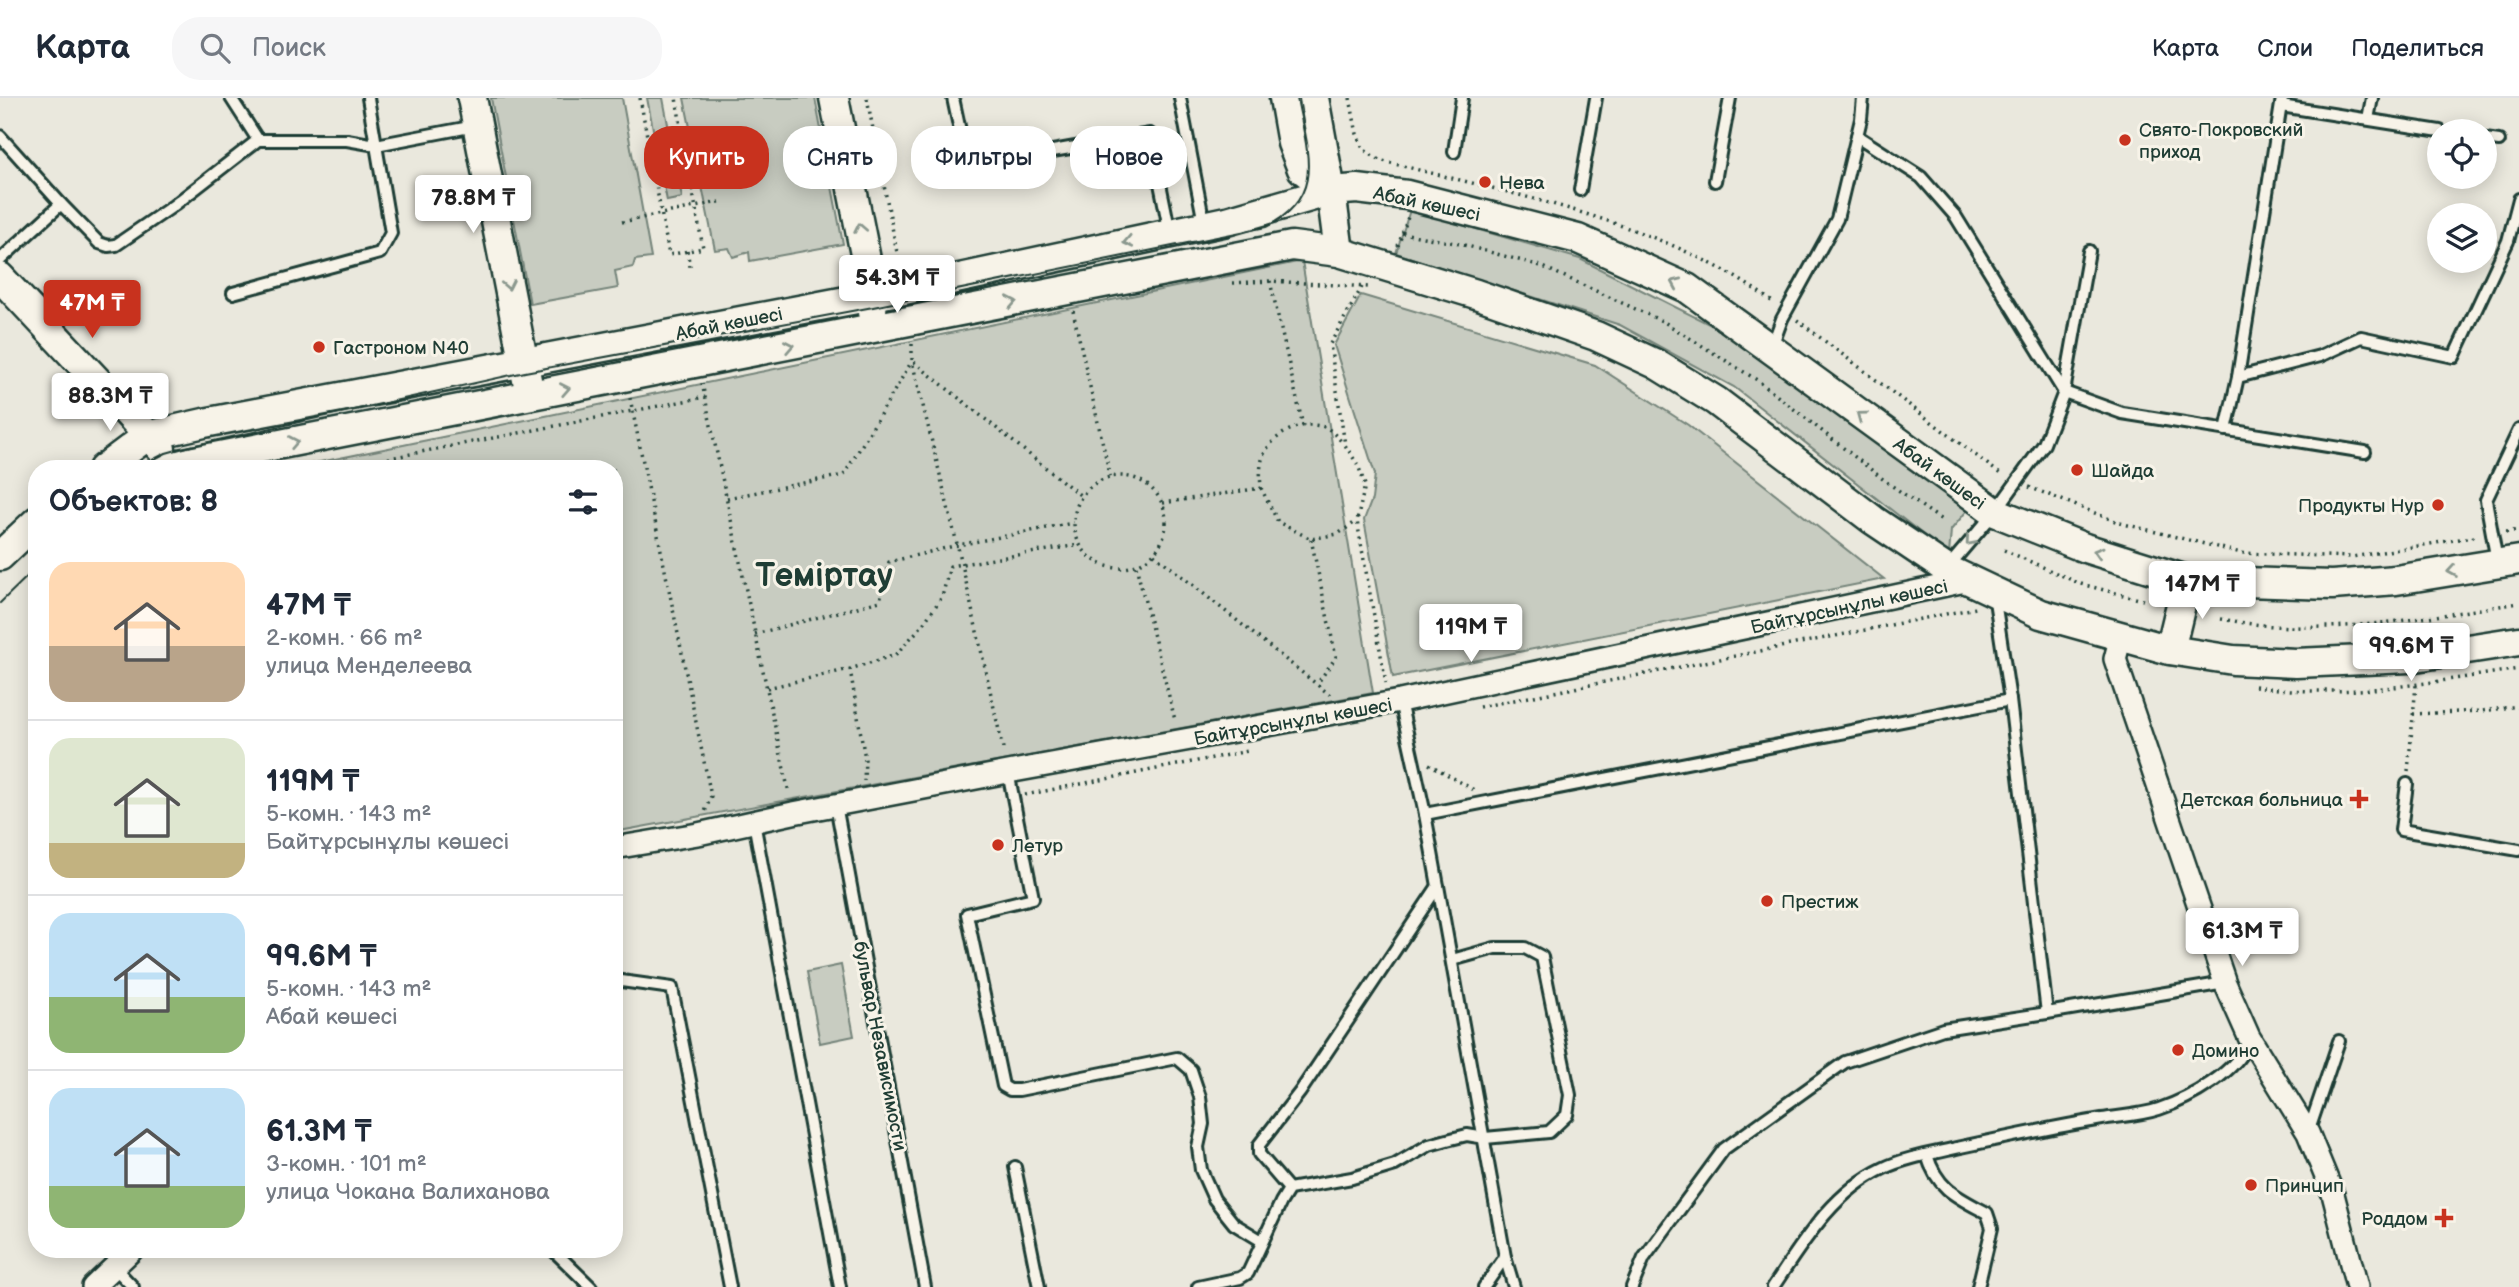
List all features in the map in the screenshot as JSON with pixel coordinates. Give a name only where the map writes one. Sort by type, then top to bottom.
[{"type":"street","points":[[834,98],[873,295],[869,330]]},
{"type":"street","points":[[1269,209],[1289,187],[1292,172],[1292,143],[1284,98]]},
{"type":"street","points":[[1314,98],[1339,251]]},
{"type":"street","points":[[475,112],[530,396]]},
{"type":"street","points":[[1321,137],[1338,163],[1411,196]]},
{"type":"street","points":[[1292,143],[1302,169],[1331,191]]},
{"type":"street","name":"Абай көшесі","points":[[115,460],[147,436],[204,423],[904,290],[1205,226],[1331,191],[1357,189],[1411,196],[1578,239],[1687,288],[1995,512],[2085,548],[2187,580],[2332,585],[2396,580],[2508,562]]},
{"type":"street","name":"Абай көшесі","points":[[215,460],[1292,246],[1339,251],[1476,294],[1597,336],[1656,364],[1716,401],[1873,520],[1962,582],[2041,614],[2170,650],[2233,660],[2296,663],[2409,658],[2519,641]]},
{"type":"street","points":[[0,277],[147,436],[173,460]]},
{"type":"street","points":[[0,556],[28,530]]},
{"type":"street","points":[[2170,650],[2187,580]]},
{"type":"street","name":"Байтұрсынұлы көшесі","points":[[623,846],[1008,772],[1400,701],[1962,582]]},
{"type":"street","points":[[2121,636],[2115,659],[2225,983],[2249,1037],[2308,1133],[2333,1194],[2357,1287]]},
{"type":"street","points":[[93,1287],[124,1258]]},
{"type":"lane","points":[[231,98],[258,139]]},
{"type":"lane","points":[[233,293],[380,253],[391,233],[368,98]]},
{"type":"lane","points":[[953,98],[959,126]]},
{"type":"lane","points":[[1180,98],[1205,226]]},
{"type":"lane","points":[[1454,152],[1462,98]]},
{"type":"lane","points":[[1580,190],[1596,98]]},
{"type":"lane","points":[[1715,181],[1730,98]]},
{"type":"lane","points":[[1771,350],[1786,312],[1837,219],[1857,136],[1863,98]]},
{"type":"lane","points":[[2368,120],[2372,98]]},
{"type":"lane","points":[[2226,430],[2238,377],[2281,102],[2427,129]]},
{"type":"lane","points":[[0,136],[99,243],[108,246],[116,244],[173,206],[258,139],[347,139],[376,145],[475,112]]},
{"type":"lane","points":[[1056,150],[1150,134],[1170,233]]},
{"type":"lane","points":[[1857,136],[1922,177],[1956,217],[2064,392],[2122,413],[2365,452]]},
{"type":"lane","points":[[2238,377],[2320,356],[2361,337],[2454,357],[2508,241],[2519,199]]},
{"type":"lane","points":[[0,260],[61,204]]},
{"type":"lane","points":[[2047,1013],[2010,700],[1998,622],[1962,582],[1995,512],[2043,444],[2064,392],[2089,251]]},
{"type":"lane","points":[[2508,562],[2492,534],[2486,500],[2519,430]]},
{"type":"lane","points":[[1426,814],[2010,700]]},
{"type":"lane","points":[[1400,701],[1426,814],[1505,1257],[1514,1287]]},
{"type":"lane","points":[[1008,772],[1033,898],[967,914],[1003,1086],[1010,1090],[1019,1090],[1177,1058],[1191,1070],[1200,1097],[1203,1124],[1198,1147],[1201,1170],[1209,1190],[1234,1224],[1262,1241]]},
{"type":"lane","points":[[2407,784],[2401,831],[2519,850]]},
{"type":"lane","name":"бульвар Независимости","points":[[836,805],[925,1287]]},
{"type":"lane","points":[[754,822],[840,1287]]},
{"type":"lane","points":[[1290,1189],[1259,1154],[1259,1145],[1300,1092],[1438,886]]},
{"type":"lane","points":[[1199,1287],[1240,1278],[1248,1273],[1281,1202],[1290,1189],[1363,1175],[1395,1165],[1429,1145],[1467,1135],[1485,1138],[1549,1132],[1567,1115],[1570,1095],[1542,957],[1525,948],[1495,948],[1452,960]]},
{"type":"lane","points":[[623,981],[672,988],[730,1287]]},
{"type":"lane","points":[[1632,1287],[1644,1258],[1724,1149],[1845,1062],[1943,1029],[2225,983]]},
{"type":"lane","points":[[1773,1287],[1816,1222],[1857,1184],[1884,1168],[1927,1155],[2020,1134],[2157,1110],[2192,1096],[2218,1077],[2245,1053],[2249,1037]]},
{"type":"lane","points":[[2308,1133],[2339,1041]]},
{"type":"lane","points":[[1927,1155],[1933,1174],[1954,1195],[1987,1213],[1992,1228],[1978,1287]]},
{"type":"lane","points":[[1016,1167],[1039,1287]]},
{"type":"lane","points":[[1484,1287],[1505,1257]]},
{"type":"lane","points":[[562,1258],[591,1287]]},
{"type":"lane","points":[[114,1267],[132,1287]]},
{"type":"path","points":[[640,98],[669,255],[703,248],[676,98]]},
{"type":"path","points":[[867,98],[904,290]]},
{"type":"path","points":[[1350,98],[1357,134],[1363,149],[1379,160],[1609,220],[1717,268],[1768,298],[1997,474],[2120,523],[2241,553],[2352,556],[2519,530]]},
{"type":"path","points":[[1221,284],[1270,281],[1385,288],[1411,196]]},
{"type":"path","points":[[622,222],[724,201]]},
{"type":"path","points":[[687,251],[691,271]]},
{"type":"path","points":[[1270,281],[1303,426]]},
{"type":"path","points":[[1345,445],[1331,344],[1362,286]]},
{"type":"path","points":[[1083,307],[1072,310],[1110,476]]},
{"type":"path","points":[[912,361],[1081,495]]},
{"type":"path","points":[[726,498],[844,474],[912,361]]},
{"type":"path","points":[[912,361],[958,545],[1008,772]]},
{"type":"path","points":[[698,364],[793,813]]},
{"type":"path","points":[[628,390],[710,796],[698,834]]},
{"type":"path","points":[[378,460],[705,397]]},
{"type":"path","points":[[1357,521],[1338,534],[1311,539],[1278,522],[1261,488],[1260,468],[1266,450],[1284,432],[1303,426],[1327,428],[1345,445],[1358,465],[1365,485],[1357,521],[1386,684],[1375,686]]},
{"type":"path","points":[[1110,476],[1126,476],[1141,481],[1154,490],[1163,503],[1166,527],[1163,541],[1154,554],[1136,566],[1114,569],[1094,561],[1079,545],[1073,523],[1081,495],[1094,483],[1110,476]]},
{"type":"path","points":[[1163,503],[1261,488]]},
{"type":"path","points":[[755,634],[880,601],[889,562],[958,545],[1073,523]]},
{"type":"path","points":[[1311,539],[1336,657],[1317,684]]},
{"type":"path","points":[[767,688],[895,654],[922,627],[942,597],[950,566],[1079,545]]},
{"type":"path","points":[[2004,550],[2081,584],[2143,600]]},
{"type":"path","points":[[1154,554],[1331,696],[1342,693]]},
{"type":"path","points":[[1136,566],[1175,720]]},
{"type":"path","points":[[1962,582],[1998,622]]},
{"type":"path","points":[[2221,619],[2276,626],[2339,625],[2402,620],[2519,603]]},
{"type":"path","points":[[850,668],[865,759],[863,800]]},
{"type":"path","points":[[2407,784],[2416,684]]},
{"type":"path","points":[[2413,714],[2482,712],[2519,706]]},
{"type":"path","points":[[1412,755],[1494,801]]},
{"type":"shaded area","points":[[491,98],[622,98],[651,258],[635,260],[633,267],[615,271],[618,288],[530,304]]},
{"type":"shaded area","points":[[647,98],[663,98],[668,126],[652,126]]},
{"type":"shaded area","points":[[684,98],[815,98],[820,126],[783,126],[783,189],[832,189],[843,244],[750,261],[749,252],[733,257],[729,248],[715,250],[703,189],[769,189],[769,126],[690,126]]},
{"type":"shaded area","points":[[665,189],[680,189],[682,198],[667,201]]},
{"type":"shaded area","points":[[1410,210],[1580,259],[1729,334],[1970,507],[1951,530],[1949,555],[1734,387],[1620,325],[1396,253]]},
{"type":"shaded area","points":[[1302,261],[1373,693],[623,830],[623,460],[330,460]]},
{"type":"shaded area","points":[[1361,295],[1595,365],[1688,425],[1884,579],[1393,677],[1364,520],[1372,499],[1375,474],[1334,345]]},
{"type":"shaded area","points":[[841,965],[854,1036],[820,1043],[807,972]]},
{"type":"tram line","points":[[152,460],[191,446],[525,372],[873,307],[1266,227],[1285,215],[1298,202],[1305,187],[1307,155],[1297,98]]},
{"type":"tram line","points":[[0,603],[28,576]]},
{"type":"place","name":"Свято-Покровский приход","points":[[2125,140]]},
{"type":"place","name":"Нева","points":[[1485,182]]},
{"type":"place","name":"Гастроном N40","points":[[319,347]]},
{"type":"place","name":"Шайда","points":[[2077,470]]},
{"type":"place","name":"Продукты Нур","points":[[2438,505]]},
{"type":"place","name":"Детская больница","points":[[2359,799]]},
{"type":"place","name":"Летур","points":[[998,845]]},
{"type":"place","name":"Престиж","points":[[1767,901]]},
{"type":"place","name":"Домино","points":[[2178,1050]]},
{"type":"place","name":"Принцип","points":[[2251,1185]]},
{"type":"place","name":"Роддом","points":[[2444,1218]]},
{"type":"district","name":"Теміртау","points":[[824,574]]}]
